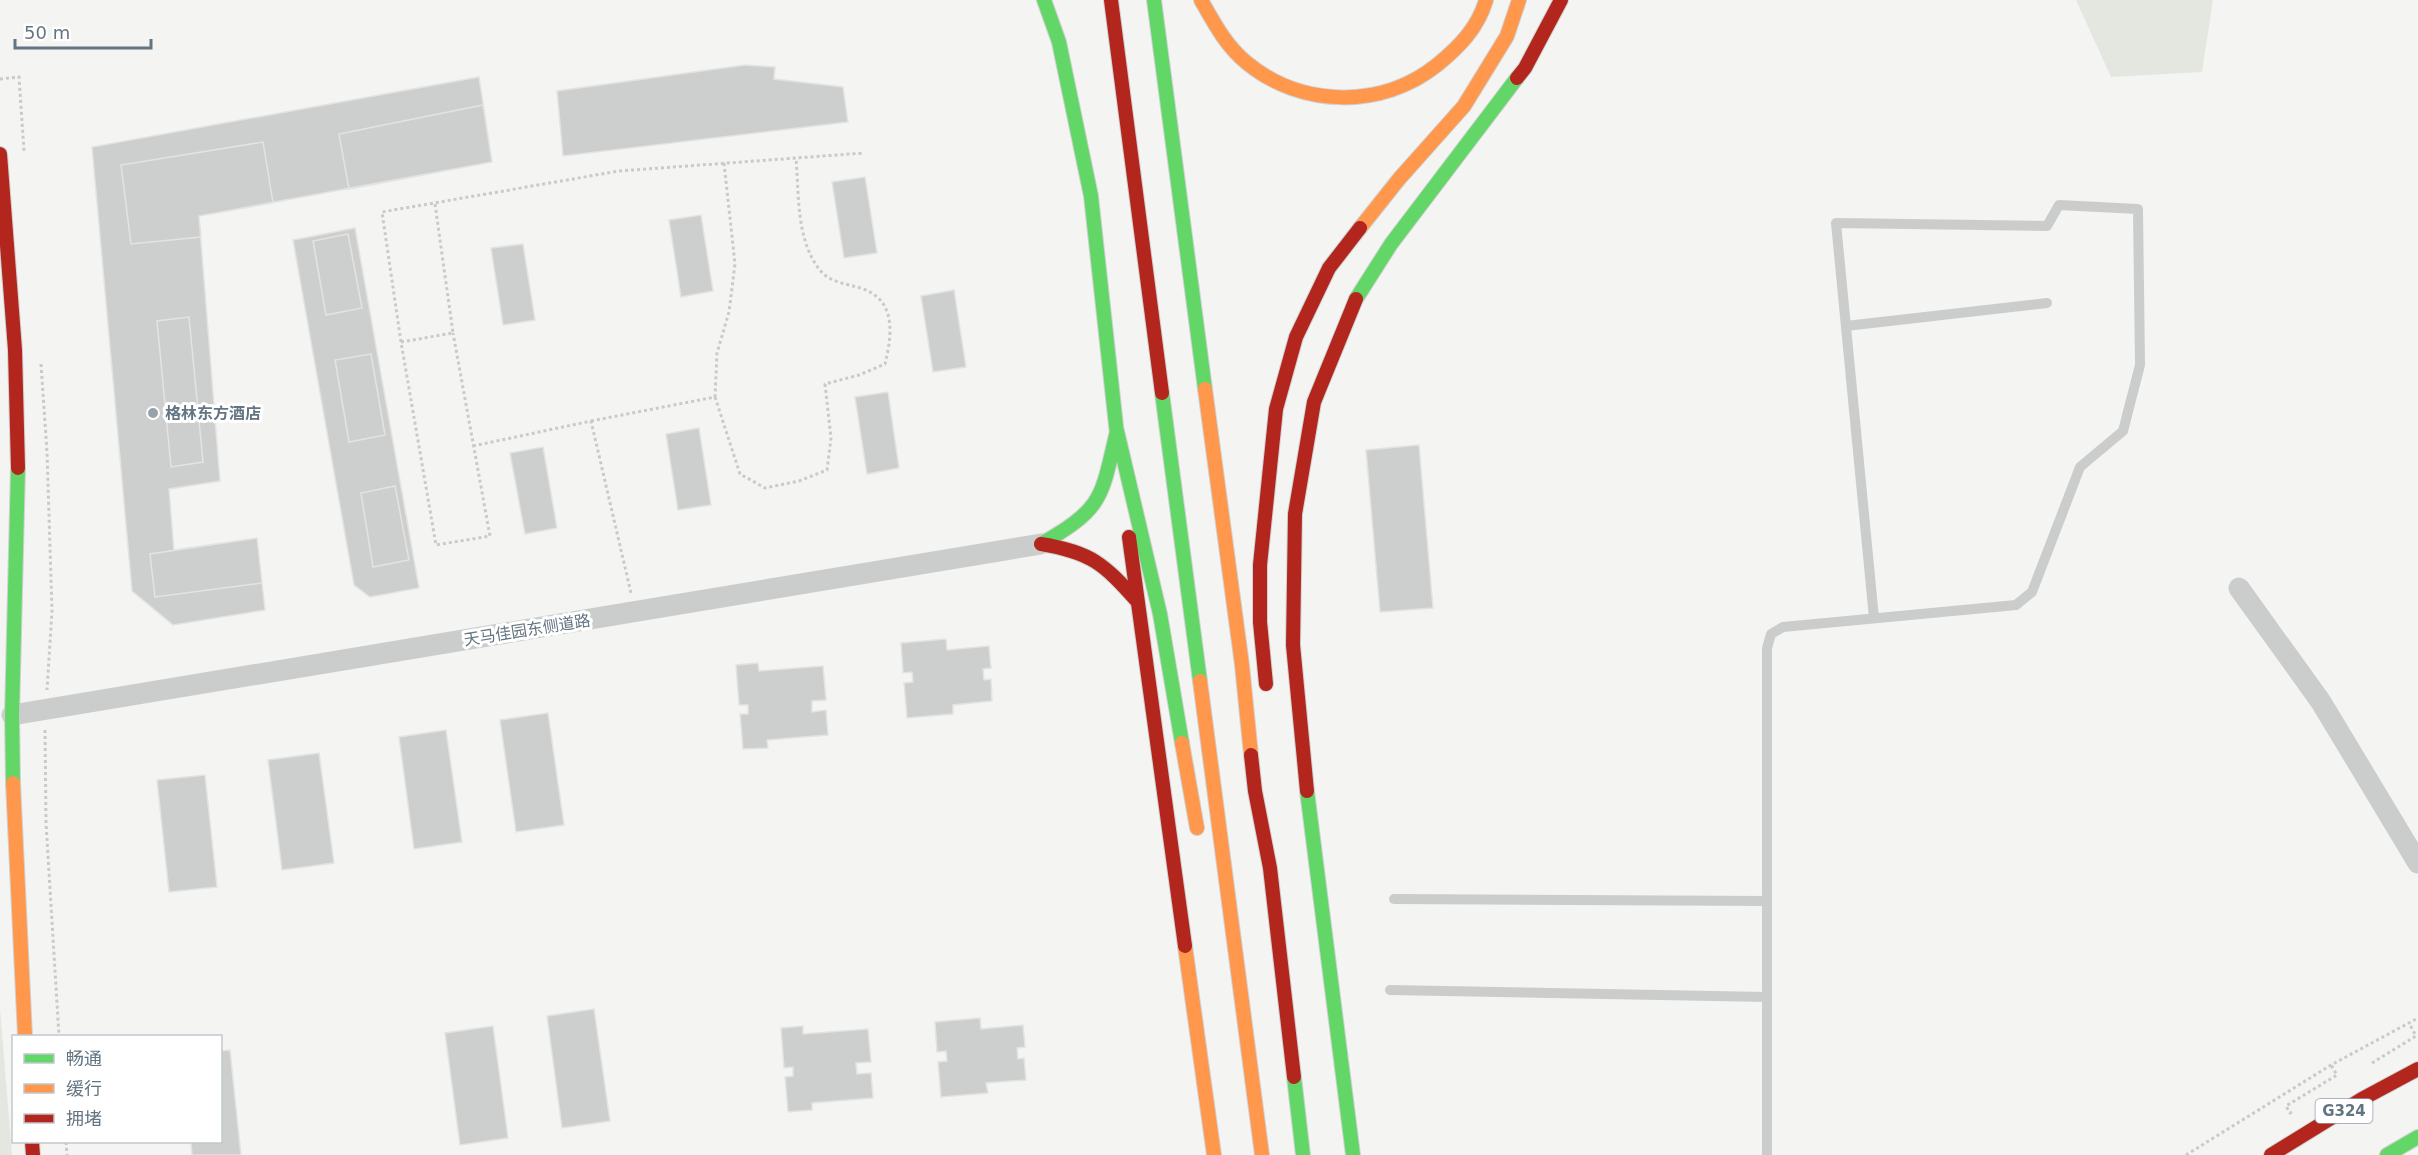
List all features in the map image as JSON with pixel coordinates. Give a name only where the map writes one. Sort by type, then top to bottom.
[{"type":"main road","points":[[1044,0],[1059,42],[1091,196]]},
{"type":"main road","points":[[1111,0],[1262,1155]]},
{"type":"main road","points":[[1154,0],[1242,665],[1256,791],[1270,867],[1304,1155]]},
{"type":"main road","points":[[1201,0],[1227,43],[1247,63],[1268,78],[1323,98],[1353,99],[1402,88],[1440,66],[1472,32],[1486,0]]},
{"type":"main road","points":[[1268,694],[1260,622],[1260,565],[1276,409],[1296,337],[1329,268],[1399,179],[1464,106],[1507,36],[1519,0]]},
{"type":"main road","points":[[1353,1155],[1309,807],[1293,645],[1295,514],[1314,402],[1352,305],[1391,244],[1525,68],[1561,0]]},
{"type":"main road","points":[[1069,28],[1091,196],[1137,602],[1214,1155]]},
{"type":"main road","points":[[0,154],[15,350],[19,444],[12,715],[16,883],[25,1035]]},
{"type":"main road","points":[[1041,544],[1068,528],[1101,494],[1117,431]]},
{"type":"main road","points":[[1117,431],[1160,615],[1199,843]]},
{"type":"main road","points":[[1266,495],[1274,561]]},
{"type":"main road","points":[[1041,544],[1071,548],[1090,555],[1107,567],[1137,602]]},
{"type":"main road","points":[[1280,595],[1297,685]]},
{"type":"main road","points":[[1270,867],[1275,812]]},
{"type":"main road","points":[[1233,1039],[1253,1155]]},
{"type":"main road","name":"G324","points":[[2271,1155],[2362,1099],[2418,1069]]},
{"type":"main road","points":[[2387,1155],[2418,1137]]},
{"type":"street","name":"天马佳园东侧道路","points":[[12,715],[1041,544]]},
{"type":"street","points":[[2239,588],[2321,702],[2418,863]]},
{"type":"lane","points":[[1767,1155],[1767,648],[1771,634],[1782,627],[2016,605],[2032,592],[2080,467],[2123,430],[2140,365],[2138,209],[2059,205],[2047,226],[1836,224],[1874,618]]},
{"type":"lane","points":[[1846,326],[2047,303]]},
{"type":"lane","points":[[1394,899],[1767,901]]},
{"type":"lane","points":[[1390,990],[1767,997]]},
{"type":"path","points":[[435,204],[453,333],[490,536],[436,545],[401,342],[382,212],[620,171],[864,153]]},
{"type":"path","points":[[723,163],[735,264],[729,312],[717,353],[715,397],[740,474],[765,488],[799,481],[827,470],[831,438],[825,384],[860,375],[885,364],[891,338],[887,309],[869,291],[833,281],[819,270],[808,250],[802,227],[796,158]]},
{"type":"path","points":[[401,342],[453,333]]},
{"type":"path","points":[[472,446],[715,397]]},
{"type":"path","points":[[591,421],[635,613]]},
{"type":"path","points":[[45,709],[46,823],[59,1035]]},
{"type":"path","points":[[2186,1155],[2331,1065],[2418,1018]]},
{"type":"path","points":[[2369,1065],[2416,1036],[2409,1023]]},
{"type":"path","points":[[2300,1107],[2290,1113],[2286,1106],[2337,1075],[2331,1065]]},
{"type":"shaded area","points":[[2076,0],[2213,0],[2202,72],[2111,77]]},
{"type":"shaded area","points":[[0,1008],[12,1155],[0,1155]]},
{"type":"building","points":[[745,65],[775,67],[774,79],[843,87],[848,122],[563,156],[557,91]]},
{"type":"building","points":[[479,77],[492,162],[199,216],[220,481],[169,489],[174,550],[257,538],[265,610],[173,625],[132,591],[92,147]]},
{"type":"building","points":[[483,105],[492,162],[349,189],[339,134]]},
{"type":"building","points":[[263,142],[273,203],[199,216],[201,237],[131,244],[121,165]]},
{"type":"building","points":[[865,177],[877,253],[844,258],[832,182]]},
{"type":"building","points":[[701,215],[713,291],[681,297],[669,220]]},
{"type":"building","points":[[355,228],[419,588],[370,597],[354,585],[293,240]]},
{"type":"building","points":[[348,234],[362,308],[326,315],[313,241]]},
{"type":"building","points":[[523,244],[535,320],[503,325],[491,248]]},
{"type":"building","points":[[954,290],[966,367],[933,372],[921,296]]},
{"type":"building","points":[[189,317],[203,462],[171,467],[157,321]]},
{"type":"building","points":[[371,354],[385,435],[349,442],[335,360]]},
{"type":"building","points":[[888,392],[899,468],[867,474],[855,397]]},
{"type":"building","points":[[699,428],[711,505],[678,510],[666,434]]},
{"type":"building","points":[[1419,445],[1433,608],[1380,612],[1366,450]]},
{"type":"building","points":[[543,447],[557,528],[525,534],[510,453]]},
{"type":"building","points":[[395,486],[409,560],[373,567],[361,493]]},
{"type":"building","points":[[257,538],[262,583],[155,597],[150,554]]},
{"type":"building","points":[[946,639],[947,650],[989,646],[991,668],[983,669],[984,680],[991,679],[992,701],[953,705],[953,714],[907,718],[904,683],[913,682],[912,672],[903,673],[901,643]]},
{"type":"building","points":[[758,663],[759,671],[823,666],[826,700],[812,701],[812,712],[826,710],[828,735],[767,740],[768,748],[743,749],[740,714],[748,714],[748,705],[739,705],[736,665]]},
{"type":"building","points":[[548,713],[564,825],[516,832],[500,720]]},
{"type":"building","points":[[446,730],[462,842],[414,849],[399,737]]},
{"type":"building","points":[[319,753],[334,863],[282,870],[268,760]]},
{"type":"building","points":[[205,775],[217,887],[169,892],[157,780]]},
{"type":"building","points":[[594,1009],[610,1121],[562,1128],[547,1016]]},
{"type":"building","points":[[980,1018],[981,1029],[1023,1025],[1025,1047],[1017,1048],[1018,1059],[1024,1058],[1026,1080],[986,1083],[988,1093],[941,1097],[938,1062],[947,1061],[946,1051],[937,1052],[935,1022]]},
{"type":"building","points":[[493,1026],[508,1138],[460,1145],[445,1033]]},
{"type":"building","points":[[803,1026],[803,1034],[868,1029],[871,1062],[856,1063],[857,1074],[871,1073],[873,1098],[812,1103],[812,1110],[788,1112],[785,1077],[793,1076],[793,1067],[784,1068],[781,1028]]},
{"type":"building","points":[[230,1050],[241,1155],[192,1155],[191,1143],[222,1143],[222,1051]]},
{"type":"traffic: fast","points":[[1044,0],[1059,42],[1091,196],[1119,453]]},
{"type":"traffic: fast","points":[[1154,0],[1205,389]]},
{"type":"traffic: fast","points":[[1356,299],[1391,244],[1517,78]]},
{"type":"traffic: fast","points":[[1162,393],[1200,681]]},
{"type":"traffic: fast","points":[[1041,544],[1077,521],[1097,499],[1103,487],[1117,431]]},
{"type":"traffic: fast","points":[[1117,431],[1160,614],[1182,743]]},
{"type":"traffic: fast","points":[[13,783],[12,715],[18,468]]},
{"type":"traffic: fast","points":[[1307,791],[1353,1155]]},
{"type":"traffic: fast","points":[[1294,1077],[1303,1155]]},
{"type":"traffic: fast","points":[[2387,1155],[2418,1137]]},
{"type":"traffic: slow","points":[[1201,0],[1227,42],[1247,63],[1269,78],[1292,88],[1317,95],[1342,97],[1367,96],[1392,90],[1437,65],[1467,36],[1486,0]]},
{"type":"traffic: slow","points":[[1360,228],[1399,179],[1464,106],[1507,36],[1519,0]]},
{"type":"traffic: slow","points":[[1205,389],[1242,665],[1251,755]]},
{"type":"traffic: slow","points":[[1200,681],[1262,1155]]},
{"type":"traffic: slow","points":[[1182,743],[1197,828]]},
{"type":"traffic: slow","points":[[13,783],[25,1035]]},
{"type":"traffic: slow","points":[[1185,946],[1214,1155]]},
{"type":"traffic: jam","points":[[1111,0],[1162,393]]},
{"type":"traffic: jam","points":[[1517,78],[1525,68],[1561,0]]},
{"type":"traffic: jam","points":[[0,154],[15,350],[18,468]]},
{"type":"traffic: jam","points":[[1266,684],[1260,622],[1260,565],[1276,409],[1296,337],[1329,268],[1360,228]]},
{"type":"traffic: jam","points":[[1307,791],[1293,645],[1295,514],[1314,402],[1356,299]]},
{"type":"traffic: jam","points":[[1129,537],[1185,946]]},
{"type":"traffic: jam","points":[[1041,544],[1085,556],[1105,569],[1137,601]]},
{"type":"traffic: jam","points":[[1251,755],[1255,791],[1270,868],[1294,1077]]},
{"type":"traffic: jam","points":[[2271,1155],[2362,1099],[2418,1069]]},
{"type":"traffic: jam","points":[[32,1143],[33,1155]]},
{"type":"place","name":"格林东方酒店","points":[[153,413]]}]
